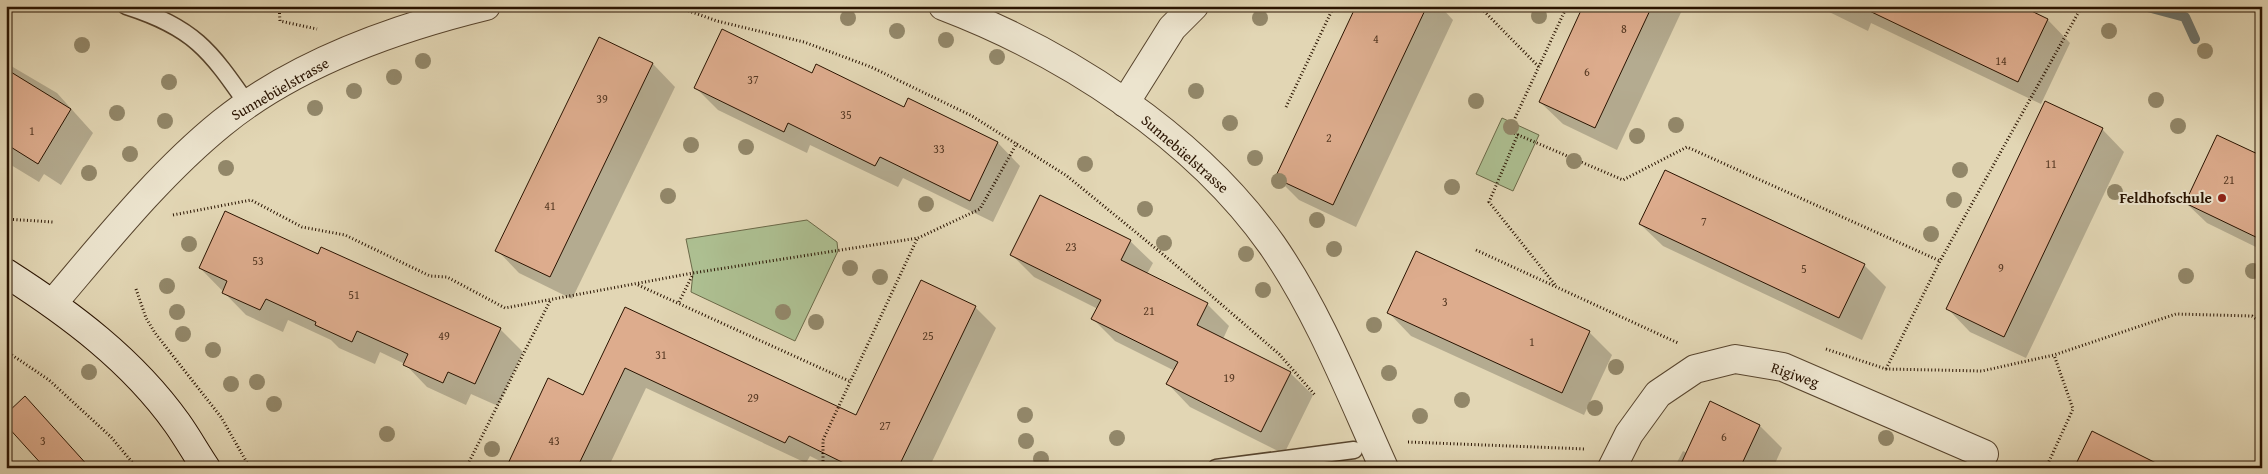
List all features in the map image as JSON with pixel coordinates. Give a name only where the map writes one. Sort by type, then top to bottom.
[{"type":"street","name":"Sunnebüelstrasse","points":[[53,303],[179,162],[222,123],[248,105],[320,64],[374,41],[439,18],[486,6]]},
{"type":"street","name":"Sunnebüelstrasse","points":[[943,6],[977,19],[1047,53],[1125,103],[1168,135],[1224,186],[1272,245],[1308,304],[1384,468]]},
{"type":"street","points":[[1125,103],[1172,28],[1194,6]]},
{"type":"street","points":[[6,273],[53,303],[90,331],[132,371],[176,422],[206,468]]},
{"type":"street","name":"Rigiweg","points":[[1612,468],[1629,434],[1658,394],[1695,369],[1735,359],[1783,367],[1984,454]]},
{"type":"lane","points":[[126,6],[151,14],[177,26],[199,41],[218,62],[248,105]]},
{"type":"lane","points":[[1216,468],[1354,450]]},
{"type":"path","points":[[279,6],[280,21],[321,29]]},
{"type":"path","points":[[675,6],[717,21],[804,42],[871,68],[972,116],[1067,176],[1178,267],[1279,354],[1317,397]]},
{"type":"path","points":[[1286,107],[1334,6]]},
{"type":"path","points":[[1479,6],[1539,67]]},
{"type":"path","points":[[1567,6],[1509,131],[1623,180],[1687,147],[1940,261]]},
{"type":"path","points":[[1886,369],[1940,261],[2082,6]]},
{"type":"path","points":[[2108,6],[2116,11],[2122,6]]},
{"type":"path","points":[[1518,134],[1488,202],[1556,287]]},
{"type":"path","points":[[173,215],[251,200],[302,227],[345,235],[430,276],[447,277],[505,308],[693,273],[918,238],[980,209],[1016,143]]},
{"type":"path","points":[[6,219],[53,222]]},
{"type":"path","points":[[822,468],[823,440],[849,381],[918,238]]},
{"type":"path","points":[[1476,250],[1681,345]]},
{"type":"path","points":[[679,302],[693,273]]},
{"type":"path","points":[[638,284],[849,381]]},
{"type":"path","points":[[136,289],[146,318],[155,333],[221,417],[250,468]]},
{"type":"path","points":[[466,468],[551,300]]},
{"type":"path","points":[[6,351],[49,380],[111,437],[138,468]]},
{"type":"path","points":[[2046,468],[2073,409],[2054,355]]},
{"type":"green space","points":[[1502,118],[1539,135],[1513,191],[1476,174]]},
{"type":"green space","points":[[807,220],[837,242],[838,251],[795,341],[691,292],[693,273],[686,239]]},
{"type":"building","points":[[1356,6],[1427,6],[1333,205],[1275,178]]},
{"type":"building","points":[[1583,6],[1652,6],[1595,128],[1539,102]]},
{"type":"building","points":[[1859,6],[2021,6],[2048,19],[2018,82]]},
{"type":"building","points":[[722,29],[812,73],[816,64],[904,107],[908,98],[998,142],[970,201],[880,157],[875,166],[788,123],[784,132],[694,88]]},
{"type":"building","points":[[599,37],[653,63],[550,277],[495,251]]},
{"type":"building","points":[[6,69],[71,109],[38,164],[6,144]]},
{"type":"building","points":[[2045,101],[2103,128],[2004,337],[1946,309]]},
{"type":"building","points":[[2217,135],[2262,156],[2262,240],[2185,203]]},
{"type":"building","points":[[1665,170],[1865,264],[1839,318],[1639,224]]},
{"type":"building","points":[[1040,195],[1131,240],[1121,260],[1208,303],[1197,325],[1291,372],[1261,432],[1166,384],[1178,362],[1091,319],[1101,300],[1010,255]]},
{"type":"building","points":[[225,211],[318,254],[321,247],[501,328],[475,384],[448,372],[443,383],[403,365],[408,354],[357,331],[352,342],[315,325],[316,322],[266,299],[260,310],[222,293],[227,281],[199,268]]},
{"type":"building","points":[[1416,251],[1590,331],[1562,393],[1387,313]]},
{"type":"building","points":[[921,280],[976,306],[898,468],[854,468],[789,436],[785,443],[625,368],[577,468],[506,468],[548,378],[583,395],[625,307],[856,415]]},
{"type":"building","points":[[25,396],[90,468],[45,468],[6,425],[6,414]]},
{"type":"building","points":[[1710,401],[1760,425],[1740,468],[1679,468]]},
{"type":"building","points":[[2092,431],[2166,468],[2074,468]]},
{"type":"waterway","points":[[2144,6],[2185,17],[2195,39]]},
{"type":"place","name":"Feldhofschule","points":[[2222,198]]}]
